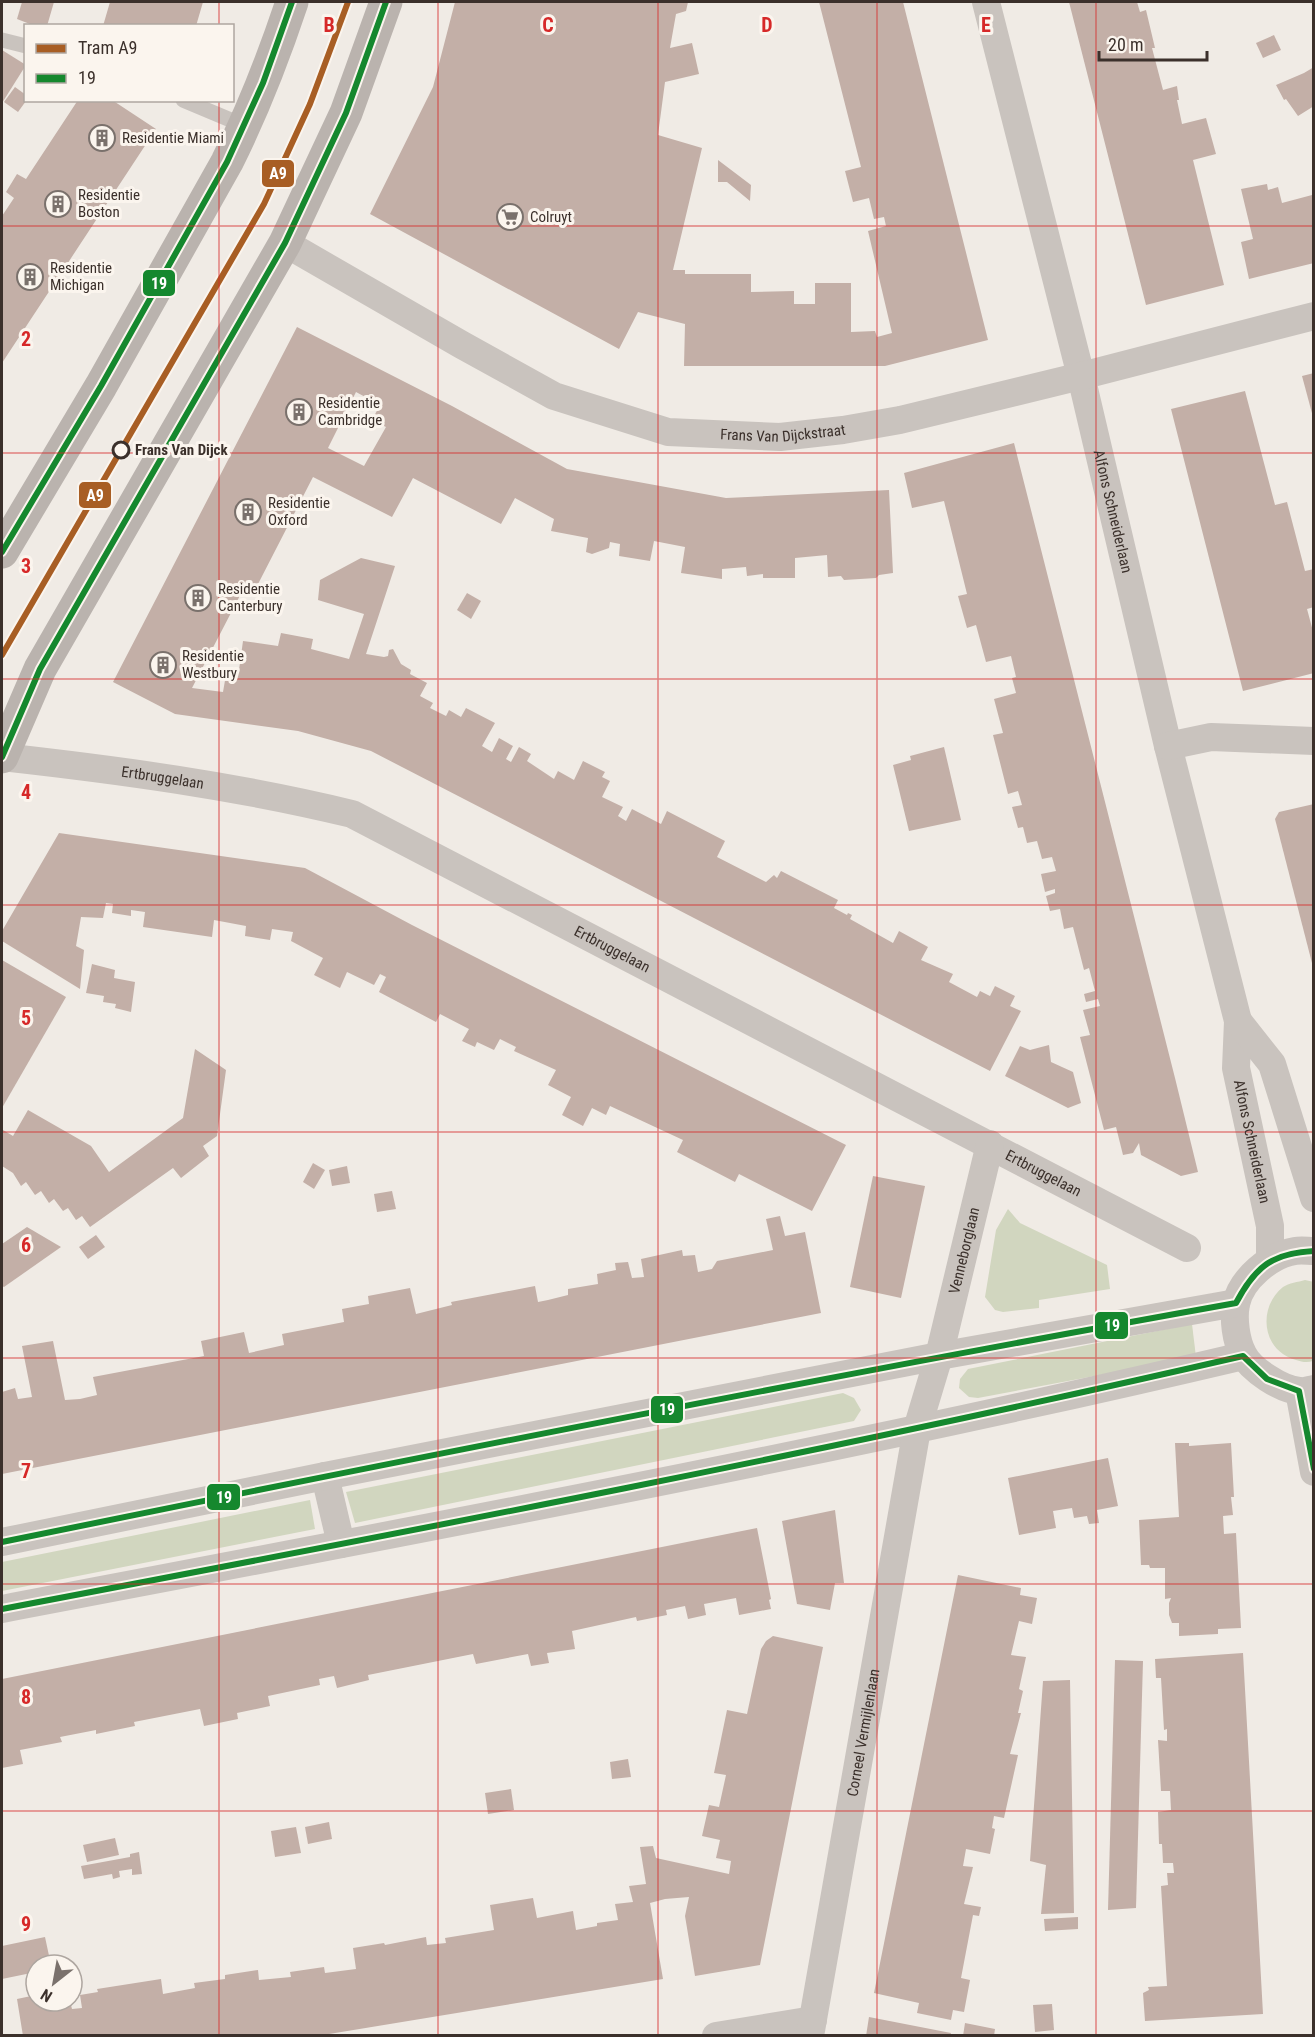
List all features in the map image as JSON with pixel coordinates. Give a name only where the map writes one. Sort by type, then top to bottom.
[{"type":"street","points":[[2,552],[101,386],[245,126],[292,2]]},
{"type":"street","points":[[2,757],[40,669],[285,243],[346,113],[386,2]]},
{"type":"street","name":"Alfons Schneiderlaan","points":[[986,2],[1081,376],[1168,746],[1238,1021],[1236,1068],[1270,1226],[1270,1260]]},
{"type":"street","name":"Frans Van Dijckstraat","points":[[285,243],[554,396],[668,432],[780,437],[843,430],[900,420],[1314,316]]},
{"type":"street","points":[[1168,746],[1211,737],[1314,741]]},
{"type":"street","name":"Ertbruggelaan","points":[[2,757],[273,796],[352,814],[1187,1248]]},
{"type":"street","name":"Alfons Schneiderlaan","points":[[1238,1021],[1272,1064],[1314,1198]]},
{"type":"street","name":"Venneborglaan","points":[[917,1429],[939,1356],[990,1144]]},
{"type":"street","points":[[1314,1251],[1295,1251],[1270,1260],[1248,1280],[1236,1303],[1236,1329],[1243,1356],[1267,1379],[1306,1390],[1314,1472]]},
{"type":"street","points":[[2,1542],[325,1476],[939,1356],[1236,1303]]},
{"type":"street","points":[[2,1609],[917,1429],[1243,1356]]},
{"type":"street","name":"Corneel Vermijlenlaan","points":[[811,2028],[917,1429]]},
{"type":"street","points":[[325,1476],[341,1544]]},
{"type":"street","points":[[716,2036],[811,2028]]},
{"type":"lane","points":[[2,40],[24,46]]},
{"type":"lane","points":[[188,102],[245,126]]},
{"type":"green space","points":[[1008,1209],[1020,1223],[1107,1265],[1110,1289],[1039,1300],[1039,1308],[1003,1312],[995,1310],[985,1297],[996,1230]]},
{"type":"green space","points":[[1305,1280],[1314,1282],[1313,1361],[1307,1362],[1298,1361],[1276,1348],[1267,1328],[1269,1306],[1275,1296],[1283,1287]]},
{"type":"green space","points":[[1192,1324],[1196,1357],[978,1398],[969,1397],[959,1388],[960,1379],[968,1369]]},
{"type":"green space","points":[[843,1393],[854,1398],[861,1410],[854,1421],[355,1523],[346,1492]]},
{"type":"green space","points":[[310,1500],[315,1529],[2,1591],[2,1562]]},
{"type":"building","points":[[22,2],[54,2],[48,24],[30,24],[17,19]]},
{"type":"building","points":[[110,2],[203,2],[197,24],[104,24]]},
{"type":"building","points":[[455,2],[688,2],[686,11],[676,14],[670,48],[692,43],[699,74],[665,82],[658,135],[702,148],[673,270],[685,270],[685,274],[751,274],[751,292],[794,291],[794,304],[815,304],[815,283],[851,283],[851,332],[875,331],[877,337],[892,333],[868,231],[886,226],[884,217],[874,219],[869,198],[853,202],[845,171],[861,167],[819,2],[903,2],[988,340],[885,366],[684,366],[685,324],[638,312],[619,349],[370,214],[433,87]]},
{"type":"building","points":[[1069,2],[1137,2],[1140,12],[1146,10],[1155,48],[1152,48],[1163,90],[1177,86],[1179,100],[1177,100],[1182,124],[1206,118],[1216,154],[1193,160],[1224,285],[1146,305]]},
{"type":"building","points":[[1274,35],[1281,50],[1263,58],[1256,43]]},
{"type":"building","points":[[2,50],[24,64],[24,68],[2,103]]},
{"type":"building","points":[[1314,67],[1314,106],[1298,116],[1286,99],[1284,100],[1276,85]]},
{"type":"building","points":[[15,87],[24,94],[25,102],[18,112],[4,102]]},
{"type":"building","points":[[77,102],[115,102],[156,129],[2,363],[2,216],[14,198],[6,192],[17,174],[26,179]]},
{"type":"building","points":[[718,160],[751,185],[750,201],[727,182],[718,182]]},
{"type":"building","points":[[1267,184],[1268,190],[1278,187],[1282,203],[1312,195],[1314,263],[1249,279],[1241,242],[1253,239],[1241,189]]},
{"type":"building","points":[[297,327],[452,406],[567,469],[726,498],[889,490],[893,573],[879,575],[876,578],[844,580],[841,576],[828,577],[827,555],[795,558],[795,578],[763,578],[763,574],[747,576],[746,567],[722,569],[722,579],[681,573],[685,547],[654,541],[650,561],[619,556],[620,544],[610,542],[609,548],[592,554],[586,552],[588,538],[551,531],[554,519],[515,498],[501,524],[413,478],[392,517],[313,477],[257,586],[247,582],[192,688],[223,692],[227,669],[239,670],[243,641],[278,646],[281,633],[313,639],[311,649],[349,659],[364,614],[318,600],[320,580],[361,558],[395,566],[366,654],[384,657],[388,656],[389,650],[393,649],[401,664],[411,670],[410,674],[427,683],[420,696],[433,703],[430,708],[446,716],[449,710],[461,717],[466,708],[495,723],[482,746],[492,752],[499,738],[513,746],[506,759],[511,762],[519,747],[531,754],[527,761],[554,779],[558,771],[574,780],[583,761],[605,772],[602,777],[610,781],[602,797],[623,807],[618,816],[626,821],[632,809],[661,824],[667,811],[725,841],[717,857],[766,882],[774,875],[777,878],[781,871],[838,900],[834,908],[847,915],[848,913],[852,915],[850,919],[893,943],[899,931],[928,947],[921,960],[953,974],[949,982],[977,997],[980,991],[990,996],[995,986],[1015,996],[1010,1006],[1021,1011],[990,1071],[371,751],[298,731],[175,714],[113,682]],"holes":[[[356,392],[380,405],[372,420],[386,427],[364,466],[328,448]]]},
{"type":"building","points":[[1314,373],[1314,416],[1313,417],[1302,376]]},
{"type":"building","points":[[1245,391],[1275,505],[1287,502],[1305,571],[1314,569],[1314,607],[1307,609],[1314,635],[1314,673],[1243,691],[1171,409]]},
{"type":"building","points":[[1014,443],[1198,1172],[1181,1176],[1141,1155],[1139,1143],[1133,1153],[1123,1155],[1116,1127],[1104,1130],[1080,1037],[1090,1035],[1083,1010],[1100,1006],[1098,999],[1086,1002],[1084,994],[1095,991],[1089,968],[1084,970],[1073,927],[1064,929],[1060,909],[1050,911],[1046,896],[1055,893],[1055,889],[1045,892],[1041,874],[1056,871],[1052,857],[1042,859],[1037,841],[1027,843],[1023,827],[1018,828],[1012,807],[1022,805],[1018,791],[1008,794],[993,735],[1003,733],[994,699],[1016,693],[1012,678],[1016,677],[1011,656],[986,662],[976,625],[967,628],[958,596],[967,594],[944,501],[912,508],[904,473]]},
{"type":"building","points":[[467,593],[481,601],[471,619],[457,610]]},
{"type":"building","points":[[944,747],[961,820],[909,831],[893,765],[911,760],[910,756]]},
{"type":"building","points":[[1314,804],[1313,967],[1275,819],[1279,812]]},
{"type":"building","points":[[59,833],[305,868],[412,925],[846,1145],[812,1211],[739,1174],[735,1182],[677,1152],[683,1140],[610,1106],[606,1115],[592,1108],[583,1126],[562,1115],[571,1097],[548,1085],[556,1070],[514,1051],[516,1047],[500,1039],[494,1050],[477,1042],[475,1047],[462,1041],[469,1029],[440,1014],[436,1022],[379,992],[386,977],[380,974],[374,985],[347,972],[340,988],[314,975],[323,958],[291,941],[293,932],[272,929],[270,940],[245,936],[246,926],[214,920],[212,937],[143,927],[145,912],[131,910],[131,916],[112,913],[113,904],[106,903],[103,918],[81,917],[76,946],[84,950],[80,989],[2,941],[2,931]]},
{"type":"building","points":[[2,960],[66,997],[2,1108]]},
{"type":"building","points":[[92,964],[115,970],[114,978],[135,982],[131,1012],[115,1008],[116,1004],[103,1002],[104,996],[86,993]]},
{"type":"building","points":[[1049,1045],[1051,1062],[1073,1072],[1081,1103],[1068,1108],[1005,1076],[1020,1046],[1030,1050]]},
{"type":"building","points":[[195,1049],[226,1070],[217,1136],[203,1146],[209,1156],[181,1178],[173,1168],[90,1227],[82,1216],[76,1220],[68,1208],[63,1211],[54,1199],[49,1203],[41,1191],[35,1195],[26,1182],[21,1186],[13,1173],[2,1166],[2,1132],[3,1130],[13,1136],[28,1110],[91,1146],[109,1172],[183,1118]]},
{"type":"building","points":[[313,1163],[325,1170],[314,1189],[303,1182]]},
{"type":"building","points":[[347,1166],[350,1183],[332,1186],[329,1170]]},
{"type":"building","points":[[873,1176],[925,1186],[901,1298],[850,1287]]},
{"type":"building","points":[[392,1191],[396,1209],[377,1212],[374,1194]]},
{"type":"building","points":[[780,1216],[785,1236],[805,1232],[821,1313],[2,1474],[2,1392],[15,1388],[18,1399],[32,1397],[22,1346],[53,1341],[65,1400],[80,1399],[97,1395],[93,1377],[204,1356],[201,1341],[244,1332],[249,1353],[284,1345],[282,1334],[344,1322],[342,1309],[369,1304],[368,1296],[410,1288],[416,1314],[452,1305],[451,1302],[535,1286],[538,1302],[568,1295],[568,1289],[598,1284],[597,1274],[616,1270],[615,1263],[628,1262],[632,1278],[644,1277],[641,1259],[682,1250],[683,1256],[695,1255],[698,1272],[712,1269],[717,1261],[773,1250],[766,1219]]},
{"type":"building","points":[[27,1227],[61,1247],[4,1287],[2,1286],[2,1244]]},
{"type":"building","points":[[96,1235],[105,1247],[88,1259],[79,1247]]},
{"type":"building","points":[[1175,1443],[1189,1443],[1189,1446],[1231,1443],[1233,1515],[1223,1516],[1224,1534],[1236,1533],[1241,1628],[1218,1629],[1218,1634],[1179,1636],[1179,1623],[1172,1623],[1169,1615],[1171,1598],[1165,1599],[1165,1568],[1150,1568],[1149,1565],[1141,1565],[1139,1520],[1179,1517]]},
{"type":"building","points":[[1108,1458],[1118,1506],[1097,1510],[1099,1523],[1089,1524],[1087,1516],[1074,1518],[1072,1508],[1053,1511],[1056,1528],[1019,1535],[1008,1478]]},
{"type":"building","points":[[835,1510],[844,1583],[835,1583],[830,1610],[797,1604],[782,1521]]},
{"type":"building","points":[[757,1528],[771,1609],[739,1615],[736,1598],[704,1604],[706,1615],[688,1619],[685,1606],[666,1610],[667,1615],[637,1621],[636,1617],[572,1631],[575,1649],[547,1653],[549,1663],[531,1666],[528,1654],[476,1664],[473,1654],[368,1675],[369,1680],[337,1688],[334,1676],[319,1679],[320,1685],[268,1696],[270,1706],[237,1713],[238,1719],[204,1726],[200,1709],[134,1722],[135,1726],[96,1734],[96,1730],[60,1737],[62,1742],[20,1750],[23,1764],[2,1768],[2,1679]]},
{"type":"building","points":[[958,1575],[1021,1588],[1020,1595],[1037,1598],[1032,1624],[1019,1621],[1011,1655],[1026,1657],[1019,1689],[1023,1691],[1018,1713],[1021,1713],[1010,1754],[1018,1755],[1004,1818],[994,1816],[992,1828],[995,1829],[990,1854],[966,1849],[963,1866],[973,1867],[964,1904],[981,1907],[979,1916],[973,1915],[961,1978],[970,1980],[964,2012],[953,2010],[951,2020],[917,2013],[919,2003],[874,1993]]},
{"type":"building","points":[[773,1636],[823,1647],[760,1965],[695,1976],[685,1916],[689,1897],[665,1899],[650,1903],[663,1979],[317,2036],[23,2036],[17,1999],[24,1998],[24,2013],[84,2013],[84,1994],[98,1992],[97,1989],[161,1979],[163,1994],[195,1988],[194,1983],[225,1979],[225,1975],[258,1970],[259,1980],[291,1977],[290,1972],[324,1967],[325,1973],[356,1969],[353,1948],[384,1943],[385,1945],[426,1937],[427,1945],[446,1943],[445,1938],[494,1930],[490,1905],[533,1898],[537,1918],[573,1911],[576,1930],[597,1926],[597,1923],[618,1920],[615,1904],[633,1902],[629,1886],[646,1884],[640,1847],[653,1846],[656,1858],[729,1874],[731,1861],[716,1858],[720,1840],[702,1836],[709,1805],[719,1807],[726,1775],[714,1773],[727,1710],[747,1714],[761,1649]]},
{"type":"building","points":[[1243,1653],[1263,2014],[1145,2021],[1143,1993],[1149,1990],[1148,1987],[1167,1986],[1161,1886],[1168,1885],[1167,1873],[1174,1873],[1173,1863],[1163,1863],[1162,1844],[1159,1844],[1158,1812],[1171,1810],[1170,1791],[1161,1791],[1158,1740],[1167,1741],[1167,1729],[1164,1730],[1161,1678],[1156,1678],[1155,1659]]},
{"type":"building","points":[[1115,1660],[1143,1661],[1136,1908],[1108,1910]]},
{"type":"building","points":[[1070,1680],[1074,1913],[1041,1914],[1046,1865],[1030,1861],[1043,1681]]},
{"type":"building","points":[[628,1759],[631,1777],[612,1779],[610,1762]]},
{"type":"building","points":[[511,1789],[514,1810],[488,1814],[485,1793]]},
{"type":"building","points":[[329,1822],[332,1839],[308,1844],[305,1827]]},
{"type":"building","points":[[296,1827],[301,1853],[275,1857],[271,1831]]},
{"type":"building","points":[[115,1838],[119,1855],[87,1862],[83,1845]]},
{"type":"building","points":[[139,1852],[142,1874],[132,1875],[132,1869],[119,1871],[120,1877],[113,1879],[112,1874],[84,1879],[81,1866],[130,1857],[130,1854]]},
{"type":"building","points":[[1078,1917],[1078,1929],[1045,1931],[1044,1919]]},
{"type":"building","points":[[45,1937],[48,1953],[24,1953],[24,1974],[2,1979],[2,1946]]},
{"type":"building","points":[[1052,2004],[1054,2030],[1035,2032],[1033,2005]]},
{"type":"building","points":[[869,2017],[951,2033],[950,2036],[866,2036]]},
{"type":"building","points":[[965,2023],[995,2029],[994,2036],[963,2036]]},
{"type":"tram line","name":"A9","points":[[2,655],[264,204],[310,104],[348,2]]},
{"type":"transit line","name":"19","points":[[2,552],[101,386],[227,162],[263,83],[292,2]]},
{"type":"transit line","name":"19","points":[[2,757],[40,669],[285,243],[346,113],[386,2]]},
{"type":"transit line","name":"19","points":[[2,1542],[618,1419],[1236,1303],[1250,1280],[1266,1264],[1287,1255],[1314,1251]]},
{"type":"transit line","name":"19","points":[[2,1609],[779,1457],[1243,1356],[1267,1379],[1299,1391],[1314,1469]]},
{"type":"place","name":"Residentie Miami","points":[[102,138]]},
{"type":"place","name":"Residentie Boston","points":[[58,204]]},
{"type":"place","name":"Colruyt","points":[[510,217]]},
{"type":"place","name":"Residentie Michigan","points":[[30,277]]},
{"type":"place","name":"Residentie Cambridge","points":[[299,412]]},
{"type":"place","name":"Frans Van Dijck","points":[[121,450]]},
{"type":"place","name":"Residentie Oxford","points":[[248,512]]},
{"type":"place","name":"Residentie Canterbury","points":[[198,598]]},
{"type":"place","name":"Residentie Westbury","points":[[163,665]]}]
